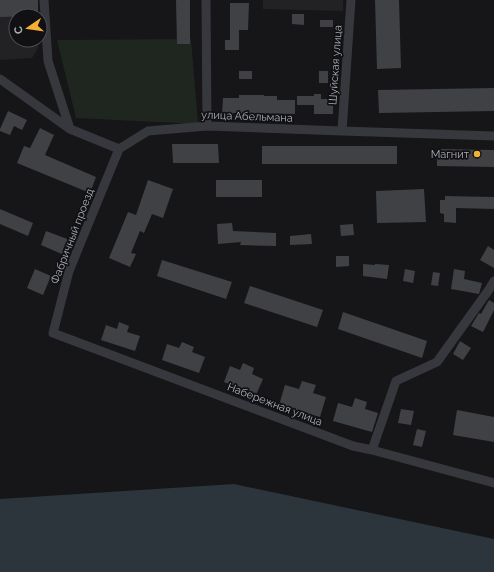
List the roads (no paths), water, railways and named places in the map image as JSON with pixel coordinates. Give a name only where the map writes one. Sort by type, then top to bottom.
[{"type":"street","points":[[44,0],[48,61],[70,129]]},
{"type":"street","points":[[206,0],[206,126]]},
{"type":"street","name":"Шуйская улица","points":[[342,131],[351,0]]},
{"type":"street","points":[[0,79],[70,129],[119,149]]},
{"type":"street","name":"улица Абельмана","points":[[119,149],[148,131],[206,126],[494,136]]},
{"type":"street","name":"Фабричный проезд","points":[[53,333],[69,272],[119,149]]},
{"type":"street","points":[[372,450],[396,381],[438,362],[494,281]]},
{"type":"street","name":"Набережная улица","points":[[53,333],[353,446],[494,483]]},
{"type":"place","name":"Магнит","points":[[477,154]]}]
